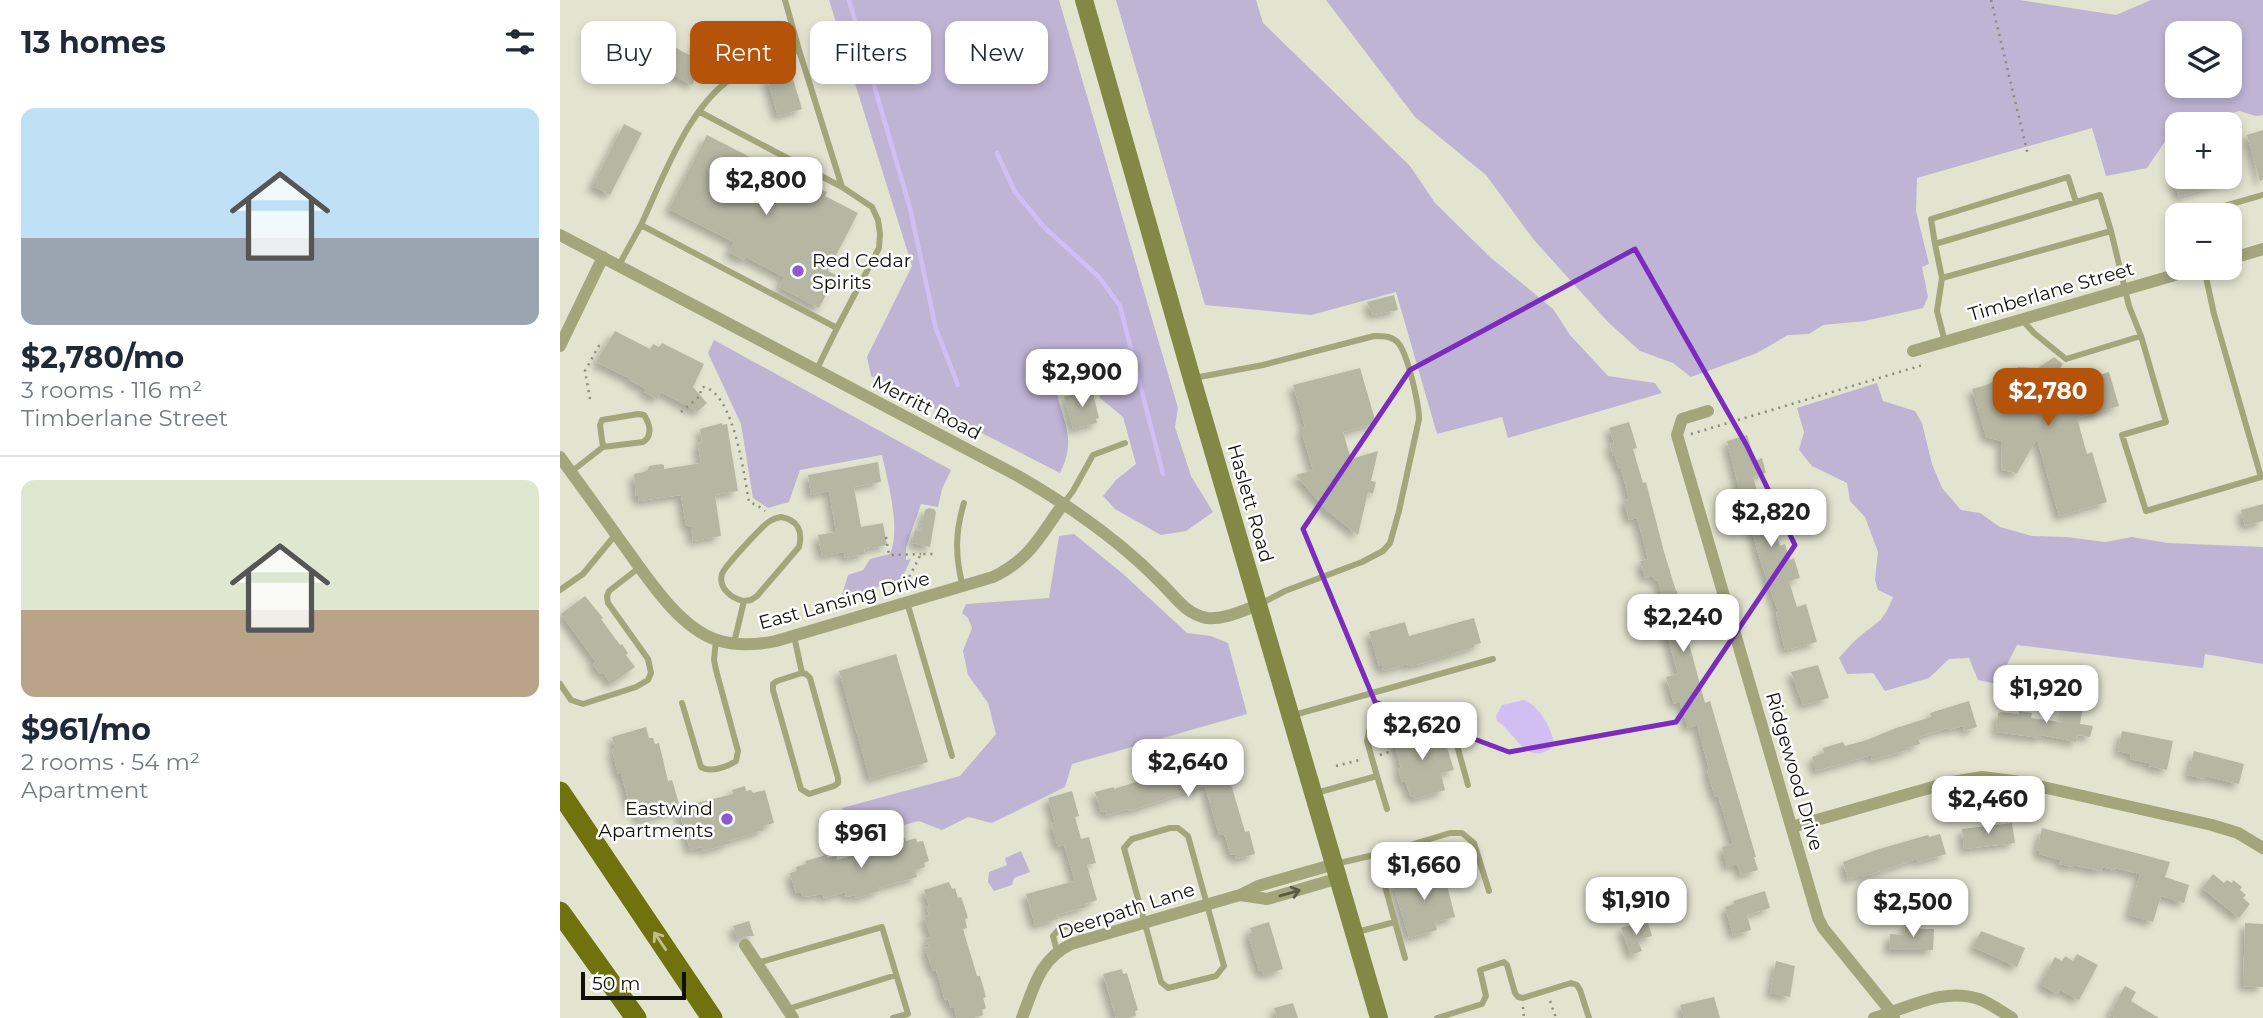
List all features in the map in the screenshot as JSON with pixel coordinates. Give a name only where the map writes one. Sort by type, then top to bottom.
[{"type":"main road","name":"Haslett Road","points":[[1084,0],[1379,1018]]},
{"type":"main road","points":[[560,792],[712,1018]]},
{"type":"main road","points":[[560,912],[636,1018]]},
{"type":"street","name":"Merritt Road","points":[[560,234],[1018,476],[1064,503],[1130,553],[1193,614],[1207,618],[1223,617],[1259,605]]},
{"type":"street","points":[[2242,255],[2263,249]]},
{"type":"street","points":[[560,346],[603,257]]},
{"type":"street","name":"Timberlane Street","points":[[1913,351],[2165,278]]},
{"type":"street","points":[[1678,438],[1678,426],[1682,419],[1709,411]]},
{"type":"street","name":"Ridgewood Drive","points":[[1678,438],[1818,918],[1823,928],[1893,1015]]},
{"type":"street","name":"East Lansing Drive","points":[[564,465],[674,610],[695,629],[716,640],[734,643],[763,644],[993,577],[1019,562],[1030,552],[1064,503]]},
{"type":"street","points":[[1792,827],[1947,783],[1982,777],[2020,782],[2212,825],[2238,833],[2263,848]]},
{"type":"street","name":"Deerpath Lane","points":[[1022,1018],[1039,975],[1057,951],[1085,939],[1240,895],[1266,899],[1337,871]]},
{"type":"street","points":[[745,945],[790,1013]]},
{"type":"street","points":[[1874,1018],[1893,1015],[1936,996],[1954,995],[1980,999],[2012,1018]]},
{"type":"lane","points":[[785,0],[842,187]]},
{"type":"lane","points":[[620,265],[689,124],[719,90],[738,74],[799,50]]},
{"type":"lane","points":[[699,112],[842,187],[872,207],[878,220],[878,248],[816,370]]},
{"type":"lane","points":[[1945,342],[1937,311],[1942,278],[1931,219],[2068,177],[2076,202]]},
{"type":"lane","points":[[1935,244],[2100,195],[2129,306],[2141,336],[2166,422],[2122,435],[2146,512],[2262,478],[2204,280]]},
{"type":"lane","points":[[2240,203],[2263,195]]},
{"type":"lane","points":[[641,225],[837,328]]},
{"type":"lane","points":[[1942,278],[2111,230]]},
{"type":"lane","points":[[2022,320],[2066,359],[2141,336]]},
{"type":"lane","points":[[1192,379],[1385,335],[1400,345],[1404,354],[1419,406],[1419,419],[1390,542],[1374,557],[1285,591],[1259,605]]},
{"type":"lane","points":[[564,465],[603,447],[648,439],[648,421],[644,415],[602,420],[600,425],[603,447]]},
{"type":"lane","points":[[1064,503],[1093,455],[1125,443]]},
{"type":"lane","points":[[963,587],[956,541],[964,503]]},
{"type":"lane","points":[[781,517],[795,522],[801,537],[794,554],[757,596],[744,601],[731,596],[723,587],[725,569],[769,522],[781,517]]},
{"type":"lane","points":[[560,590],[583,574],[616,534]]},
{"type":"lane","points":[[560,684],[571,700],[583,704],[636,688],[648,680],[651,673],[648,659],[608,603],[607,596],[609,591],[640,567]]},
{"type":"lane","points":[[734,643],[744,601]]},
{"type":"lane","points":[[907,602],[952,755]]},
{"type":"lane","points":[[794,636],[802,673]]},
{"type":"lane","points":[[682,703],[701,767],[711,770],[736,761],[738,751],[714,660],[716,640]]},
{"type":"lane","points":[[1292,715],[1493,659]]},
{"type":"lane","points":[[802,673],[810,678],[838,778],[838,783],[834,786],[808,794],[801,789],[773,690],[773,684],[777,681],[802,673]]},
{"type":"lane","points":[[1387,809],[1367,741],[1369,731],[1437,710],[1445,713],[1450,720],[1468,785]]},
{"type":"lane","points":[[1315,794],[1377,776]]},
{"type":"lane","points":[[1178,828],[1188,835],[1224,966],[1216,976],[1175,988],[1163,986],[1144,923],[1124,848],[1132,839],[1178,828]]},
{"type":"lane","points":[[1337,871],[1376,854],[1462,833],[1474,843],[1489,891]]},
{"type":"lane","points":[[1376,854],[1405,958]]},
{"type":"lane","points":[[1355,933],[1395,922]]},
{"type":"lane","points":[[1057,951],[1053,936],[1061,927],[1073,926],[1085,939]]},
{"type":"lane","points":[[756,963],[882,927],[908,1014],[893,1018]]},
{"type":"lane","points":[[1437,1018],[1482,1004],[1486,996],[1480,970],[1499,962],[1507,965],[1518,997],[1523,998],[1571,984],[1577,985],[1589,1018]]},
{"type":"lane","points":[[790,1013],[896,975]]},
{"type":"path","points":[[1991,0],[2028,155]]},
{"type":"path","points":[[590,399],[585,371],[600,342]]},
{"type":"path","points":[[1678,438],[1923,365]]},
{"type":"path","points":[[681,412],[701,396],[700,390],[704,387],[716,393],[736,433],[749,502],[768,513]]},
{"type":"path","points":[[886,537],[889,555],[935,554]]},
{"type":"path","points":[[906,583],[921,554]]},
{"type":"path","points":[[1547,991],[1556,1018]]},
{"type":"highlighted area","points":[[1635,249],[1747,446],[1795,545],[1676,722],[1509,752],[1375,702],[1303,529],[1410,370]]},
{"type":"shaded area","points":[[829,0],[1059,0],[1178,408],[1175,427],[1191,476],[1213,512],[1186,531],[1161,535],[1115,509],[1103,496],[1116,480],[1136,464],[1123,417],[1100,398],[1096,382],[1057,394],[1068,433],[1065,461],[1060,473],[871,376],[867,357],[912,266],[855,84],[931,84],[931,21],[836,21]]},
{"type":"shaded area","points":[[1116,0],[1256,0],[1263,23],[1410,166],[1435,203],[1490,257],[1553,309],[1570,335],[1608,376],[1655,383],[1662,393],[1508,438],[1502,417],[1437,434],[1396,292],[1311,315],[1205,305]]},
{"type":"shaded area","points":[[1326,0],[2019,0],[2116,15],[2151,0],[2263,0],[2263,115],[2256,116],[2239,111],[2165,112],[2165,141],[2147,168],[2106,176],[2092,128],[1917,178],[1916,211],[1929,264],[1922,267],[1928,297],[1923,308],[1865,321],[1823,325],[1809,334],[1788,335],[1757,353],[1691,377],[1673,363],[1640,351],[1608,322],[1534,240],[1486,175],[1415,117]]},
{"type":"shaded area","points":[[714,340],[951,470],[942,489],[938,507],[921,504],[906,547],[906,560],[911,559],[901,580],[841,598],[848,575],[863,570],[870,559],[890,554],[894,519],[882,455],[800,470],[789,502],[768,508],[753,498],[741,424],[708,353]]},
{"type":"shaded area","points":[[1877,383],[1883,401],[1915,411],[1922,423],[1932,464],[1942,488],[1961,510],[1980,513],[2000,527],[2032,536],[2105,542],[2132,537],[2168,543],[2263,547],[2263,664],[2205,654],[2203,668],[2017,645],[1997,684],[1978,680],[1969,658],[1949,659],[1929,678],[1885,691],[1873,673],[1847,674],[1839,658],[1856,639],[1883,617],[1893,597],[1878,590],[1875,580],[1878,552],[1865,517],[1850,501],[1847,483],[1812,466],[1799,450],[1804,432],[1797,408]]},
{"type":"shaded area","points":[[1074,534],[1122,573],[1187,633],[1211,636],[1228,643],[1247,714],[1072,764],[1065,787],[992,823],[968,817],[942,830],[919,821],[853,838],[842,808],[960,776],[996,734],[988,703],[968,675],[963,651],[972,628],[968,618],[962,613],[966,604],[1049,598],[1059,536]]},
{"type":"shaded area","points":[[1524,700],[1540,712],[1551,733],[1554,746],[1545,752],[1536,753],[1522,747],[1497,721],[1496,716],[1502,705]]},
{"type":"shaded area","points":[[1021,851],[1030,872],[1014,878],[1012,885],[994,891],[988,882],[989,872],[1007,865],[1005,858]]},
{"type":"building","points":[[676,48],[690,55],[690,84],[676,76]]},
{"type":"building","points":[[768,84],[795,84],[802,109],[778,116]]},
{"type":"building","points":[[624,124],[642,133],[610,195],[592,186]]},
{"type":"building","points":[[2263,130],[2263,180],[2260,181],[2247,135]]},
{"type":"building","points":[[707,135],[814,190],[816,187],[827,192],[825,196],[858,213],[828,271],[836,275],[819,308],[779,287],[784,277],[746,257],[744,260],[729,252],[734,242],[669,209]]},
{"type":"building","points":[[2177,189],[2204,189],[2179,197]]},
{"type":"building","points":[[1394,295],[1398,310],[1373,315],[1367,302]]},
{"type":"building","points":[[615,331],[650,349],[653,344],[659,347],[662,343],[704,364],[693,387],[707,403],[697,412],[661,392],[657,399],[644,392],[646,389],[630,381],[631,379],[596,362]]},
{"type":"building","points":[[2054,357],[2063,364],[2043,392],[2109,372],[2119,406],[2077,418],[2087,454],[2092,452],[2107,502],[2059,516],[2037,439],[2017,473],[2002,470],[2001,441],[1986,437],[1972,389],[1987,385],[2018,367],[2038,368]]},
{"type":"building","points":[[1360,368],[1376,423],[1343,432],[1351,459],[1378,451],[1371,481],[1376,482],[1373,494],[1368,492],[1358,535],[1325,509],[1296,475],[1313,470],[1302,433],[1302,428],[1305,427],[1293,385]]},
{"type":"building","points":[[1092,389],[1099,418],[1096,419],[1097,423],[1073,429],[1064,397]]},
{"type":"building","points":[[1629,422],[1637,448],[1633,449],[1643,483],[1646,482],[1677,591],[1705,703],[1710,701],[1756,857],[1758,870],[1741,875],[1737,864],[1727,867],[1722,847],[1733,844],[1718,796],[1715,797],[1697,725],[1688,728],[1680,702],[1674,704],[1666,677],[1678,674],[1660,610],[1665,606],[1658,580],[1655,581],[1653,576],[1645,578],[1640,561],[1648,559],[1645,547],[1637,518],[1629,520],[1624,501],[1629,499],[1621,469],[1610,444],[1614,443],[1609,428]]},
{"type":"building","points":[[727,424],[738,491],[715,495],[721,536],[693,541],[691,527],[686,525],[681,495],[639,501],[634,474],[647,471],[649,466],[661,464],[664,469],[701,463],[698,446],[702,442],[700,429]]},
{"type":"building","points":[[1747,435],[1755,461],[1762,458],[1766,473],[1753,477],[1762,507],[1767,505],[1780,546],[1785,544],[1790,560],[1794,558],[1800,578],[1789,581],[1797,607],[1806,604],[1817,642],[1785,650],[1776,613],[1778,612],[1745,512],[1727,441]]},
{"type":"building","points":[[878,462],[881,482],[854,487],[861,527],[883,523],[887,545],[864,549],[865,554],[845,558],[844,552],[822,556],[818,535],[836,532],[829,491],[811,495],[808,475]]},
{"type":"building","points":[[2263,504],[2263,521],[2245,526],[2241,510]]},
{"type":"building","points":[[929,508],[936,512],[930,547],[912,543],[915,530],[920,531],[925,510]]},
{"type":"building","points":[[585,596],[620,645],[622,644],[635,667],[611,684],[603,672],[600,674],[593,664],[596,662],[561,614]]},
{"type":"building","points":[[1474,618],[1481,643],[1474,645],[1475,647],[1420,664],[1407,664],[1383,671],[1382,665],[1379,666],[1369,632],[1405,622],[1409,636]]},
{"type":"building","points":[[896,654],[928,762],[870,779],[839,671]]},
{"type":"building","points":[[1818,665],[1829,698],[1803,705],[1791,672]]},
{"type":"building","points":[[1969,701],[1977,727],[1964,731],[1963,726],[1948,728],[1918,737],[1920,744],[1906,748],[1907,750],[1872,760],[1871,755],[1816,771],[1812,757],[1824,753],[1823,748],[1843,742],[1845,746],[1867,740],[1931,717],[1930,713]]},
{"type":"building","points":[[2065,702],[2083,705],[2080,724],[2093,726],[2090,737],[2078,735],[2076,742],[2041,735],[2040,738],[1996,732],[1998,713],[2001,712],[2032,713],[2031,718],[2061,722]]},
{"type":"building","points":[[1426,726],[1432,744],[1445,741],[1454,770],[1441,773],[1445,790],[1415,799],[1414,796],[1411,797],[1405,781],[1402,782],[1393,736]]},
{"type":"building","points":[[646,727],[649,738],[653,738],[655,744],[659,743],[668,781],[672,780],[680,807],[733,794],[732,790],[745,786],[746,791],[751,790],[753,793],[765,790],[774,823],[763,826],[764,830],[703,851],[702,847],[690,850],[679,810],[639,821],[636,810],[631,810],[621,774],[618,774],[612,737]]},
{"type":"building","points":[[2122,731],[2173,741],[2167,770],[2130,759],[2131,754],[2118,751]]},
{"type":"building","points":[[2194,751],[2244,764],[2239,784],[2188,775]]},
{"type":"building","points":[[1231,758],[1238,782],[1231,784],[1245,832],[1249,831],[1255,854],[1236,859],[1235,854],[1231,855],[1224,834],[1219,835],[1205,786],[1129,811],[1128,809],[1107,815],[1105,811],[1101,812],[1095,792],[1114,789],[1190,765],[1191,769]]},
{"type":"building","points":[[1072,791],[1079,816],[1075,817],[1081,839],[1089,837],[1096,863],[1087,865],[1097,900],[1085,904],[1086,907],[1056,915],[1058,919],[1035,925],[1026,894],[1075,881],[1064,845],[1058,847],[1051,824],[1055,823],[1048,798]]},
{"type":"building","points":[[2012,823],[2015,843],[1964,849],[1962,829]]},
{"type":"building","points":[[2042,828],[2170,862],[2165,877],[2189,885],[2184,903],[2161,896],[2153,922],[2129,915],[2140,874],[2115,868],[2102,867],[2101,871],[2059,864],[2061,860],[2039,854],[2037,850]]},
{"type":"building","points":[[1940,834],[1946,854],[1918,862],[1917,859],[1848,879],[1843,862],[1879,849]]},
{"type":"building","points":[[905,838],[906,841],[916,838],[917,842],[923,841],[929,861],[924,863],[925,867],[915,870],[917,877],[878,888],[879,891],[856,898],[855,895],[846,897],[845,892],[824,898],[823,894],[803,897],[801,892],[796,893],[790,873],[797,871],[796,867],[806,864],[805,861],[826,855],[827,858],[836,856],[837,860]]},
{"type":"building","points":[[1443,869],[1455,917],[1435,922],[1437,930],[1409,938],[1393,884]]},
{"type":"building","points":[[2213,874],[2224,883],[2227,880],[2232,883],[2233,880],[2242,887],[2240,890],[2246,895],[2243,898],[2250,904],[2239,918],[2202,888]]},
{"type":"building","points":[[949,882],[964,905],[968,918],[965,919],[967,928],[963,929],[986,997],[983,998],[986,1008],[982,1010],[983,1015],[974,1018],[957,1018],[948,999],[945,1000],[936,970],[933,971],[925,948],[929,947],[926,939],[931,937],[924,917],[929,915],[926,906],[929,906],[924,890]]},
{"type":"building","points":[[1765,891],[1770,908],[1747,915],[1751,930],[1733,935],[1725,907],[1734,904],[1733,901]]},
{"type":"building","points":[[749,921],[754,936],[744,936],[738,940],[733,926]]},
{"type":"building","points":[[1269,922],[1283,969],[1264,975],[1262,970],[1259,971],[1248,934],[1252,933],[1250,928]]},
{"type":"building","points":[[1648,923],[1652,936],[1638,940],[1642,951],[1631,955],[1621,928]]},
{"type":"building","points":[[1906,923],[1920,923],[1920,929],[1934,929],[1933,950],[1889,950],[1890,934],[1904,935]]},
{"type":"building","points":[[2245,923],[2263,924],[2263,987],[2243,986]]},
{"type":"building","points":[[1981,931],[2025,948],[2017,967],[1973,947]]},
{"type":"building","points":[[2077,954],[2098,965],[2079,1000],[2060,990],[2057,994],[2040,984],[2055,957],[2062,961],[2065,956],[2073,961]]},
{"type":"building","points":[[1776,961],[1795,966],[1790,997],[1770,993]]},
{"type":"building","points":[[1122,969],[1123,974],[1127,973],[1138,1010],[1135,1011],[1136,1016],[1116,1018],[1103,974]]},
{"type":"building","points":[[2125,986],[2136,992],[2131,1001],[2159,1018],[2115,1018],[2109,1015]]},
{"type":"building","points":[[1714,997],[1720,1018],[1684,1018],[1680,1005]]},
{"type":"building","points":[[1293,1003],[1298,1018],[1277,1018],[1274,1008]]},
{"type":"waterway","points":[[849,0],[910,208],[936,329],[958,385]]},
{"type":"waterway","points":[[997,153],[1015,192],[1044,227],[1099,277],[1120,306],[1163,474]]},
{"type":"place","name":"Red Cedar Spirits","points":[[798,271]]},
{"type":"place","name":"Eastwind Apartments","points":[[727,819]]}]
